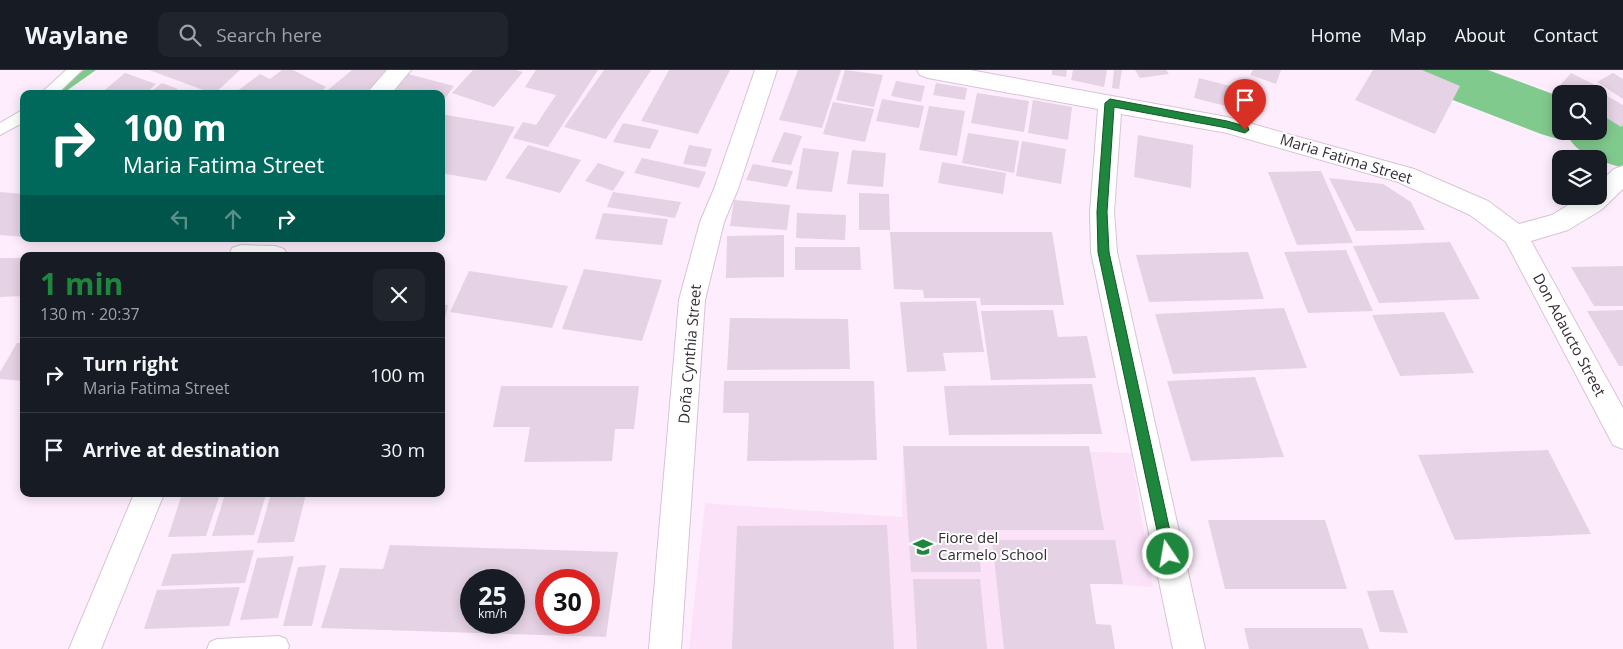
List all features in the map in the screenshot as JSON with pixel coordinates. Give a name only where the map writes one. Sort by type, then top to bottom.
[{"type":"street","points":[[380,90],[400,70]]},
{"type":"street","name":"Doña Cynthia Street","points":[[665,649],[692,300],[712,222],[726,189],[766,70]]},
{"type":"street","name":"Maria Fatima Street","points":[[928,70],[1227,125],[1406,175],[1478,208],[1516,235]]},
{"type":"street","points":[[1110,103],[1102,212],[1104,252],[1189,649]]},
{"type":"street","points":[[1516,235],[1559,223],[1592,203],[1623,174]]},
{"type":"street","name":"Don Adaucto Street","points":[[1516,235],[1623,436]]},
{"type":"street","points":[[85,649],[148,497]]},
{"type":"lane","points":[[52,90],[75,70]]},
{"type":"lane","points":[[0,130],[20,117]]},
{"type":"lane","points":[[217,649],[279,646]]},
{"type":"shaded area","name":"Fiore del Carmelo School","points":[[903,446],[1131,453],[1153,587],[1014,578],[1023,649],[689,649],[705,503],[902,517]]},
{"type":"building","points":[[149,70],[240,70],[218,90],[203,90]]},
{"type":"building","points":[[282,70],[293,70],[326,87],[323,90],[239,90],[260,74],[270,79]]},
{"type":"building","points":[[352,70],[391,70],[368,90],[328,90]]},
{"type":"building","points":[[473,70],[516,70],[523,72],[494,107],[452,93]]},
{"type":"building","points":[[536,70],[598,70],[548,147],[513,138],[523,122],[536,125],[556,95],[525,87]]},
{"type":"building","points":[[604,70],[651,70],[606,139],[564,127]]},
{"type":"building","points":[[669,70],[730,70],[698,134],[641,121]]},
{"type":"building","points":[[798,70],[841,70],[822,128],[779,120]]},
{"type":"building","points":[[845,70],[883,75],[874,107],[836,100]]},
{"type":"building","points":[[1052,70],[1067,70],[1066,77],[1052,75]]},
{"type":"building","points":[[1073,70],[1107,70],[1104,87],[1071,80]]},
{"type":"building","points":[[1114,70],[1122,70],[1119,89],[1112,88]]},
{"type":"building","points":[[1135,70],[1166,70],[1169,74],[1140,78]]},
{"type":"building","points":[[1253,70],[1281,70],[1276,84],[1250,75]]},
{"type":"building","points":[[1373,70],[1422,70],[1460,86],[1435,134],[1355,100]]},
{"type":"building","points":[[125,73],[156,84],[149,90],[105,90]]},
{"type":"building","points":[[1571,73],[1595,85],[1560,85]]},
{"type":"building","points":[[1613,73],[1623,79],[1623,99],[1607,89],[1607,85],[1602,85],[1597,82]]},
{"type":"building","points":[[408,74],[454,86],[445,98],[445,90],[396,90]]},
{"type":"building","points":[[1199,78],[1242,89],[1238,109],[1194,98]]},
{"type":"building","points":[[896,81],[925,86],[921,102],[891,96]]},
{"type":"building","points":[[162,83],[178,89],[177,90],[153,90]]},
{"type":"building","points":[[936,83],[967,88],[965,100],[933,95]]},
{"type":"building","points":[[977,93],[1029,101],[1024,132],[971,123]]},
{"type":"building","points":[[1607,96],[1623,105],[1623,125],[1621,127],[1607,118]]},
{"type":"building","points":[[882,99],[924,106],[919,128],[876,121]]},
{"type":"building","points":[[1033,100],[1072,107],[1068,140],[1028,133]]},
{"type":"building","points":[[833,102],[874,109],[865,142],[823,134]]},
{"type":"building","points":[[929,106],[965,111],[957,156],[919,150]]},
{"type":"building","points":[[445,115],[515,127],[486,181],[445,174]]},
{"type":"building","points":[[623,123],[659,130],[650,149],[613,142]]},
{"type":"building","points":[[784,132],[802,136],[791,165],[771,162]]},
{"type":"building","points":[[968,133],[1019,141],[1014,173],[962,163]]},
{"type":"building","points":[[1138,135],[1193,145],[1191,188],[1134,177]]},
{"type":"building","points":[[1022,141],[1066,149],[1061,184],[1016,176]]},
{"type":"building","points":[[528,145],[581,160],[560,193],[505,178]]},
{"type":"building","points":[[689,145],[712,149],[706,167],[683,164]]},
{"type":"building","points":[[803,148],[839,152],[832,192],[796,189]]},
{"type":"building","points":[[852,150],[886,153],[883,187],[847,184]]},
{"type":"building","points":[[642,158],[706,172],[699,188],[634,173]]},
{"type":"building","points":[[942,162],[1006,173],[1003,194],[938,183]]},
{"type":"building","points":[[598,163],[625,172],[613,191],[585,181]]},
{"type":"building","points":[[753,164],[793,171],[787,187],[746,180]]},
{"type":"building","points":[[1321,171],[1353,243],[1297,245],[1268,172]]},
{"type":"building","points":[[1329,178],[1383,184],[1411,202],[1425,230],[1356,231]]},
{"type":"building","points":[[0,192],[20,194],[20,237],[0,235]]},
{"type":"building","points":[[613,192],[681,202],[675,218],[607,207]]},
{"type":"building","points":[[859,193],[889,194],[890,230],[859,230]]},
{"type":"building","points":[[734,200],[790,205],[787,230],[730,226]]},
{"type":"building","points":[[603,213],[668,219],[662,245],[595,239]]},
{"type":"building","points":[[797,213],[846,215],[845,240],[796,238]]},
{"type":"building","points":[[890,232],[1052,232],[1064,305],[981,305],[980,298],[924,298],[923,290],[894,289]]},
{"type":"building","points":[[784,235],[784,277],[726,278],[727,236]]},
{"type":"building","points":[[1450,242],[1480,299],[1379,303],[1353,246]]},
{"type":"building","points":[[795,247],[860,247],[861,270],[795,270]]},
{"type":"building","points":[[1346,250],[1373,311],[1308,313],[1284,252]]},
{"type":"building","points":[[1248,252],[1264,299],[1149,302],[1136,255]]},
{"type":"building","points":[[0,258],[20,258],[20,296],[0,297]]},
{"type":"building","points":[[1623,266],[1623,306],[1594,306],[1571,267]]},
{"type":"building","points":[[584,269],[662,280],[642,341],[562,329]]},
{"type":"building","points":[[469,271],[568,286],[552,328],[450,312]]},
{"type":"building","points":[[976,301],[984,352],[943,353],[946,371],[907,372],[900,302]]},
{"type":"building","points":[[445,305],[448,305],[445,319]]},
{"type":"building","points":[[1284,308],[1307,368],[1173,374],[1155,314]]},
{"type":"building","points":[[1053,310],[1058,337],[1087,336],[1096,378],[991,380],[981,311]]},
{"type":"building","points":[[1623,310],[1623,366],[1619,366],[1587,311]]},
{"type":"building","points":[[1444,312],[1474,373],[1400,376],[1372,315]]},
{"type":"building","points":[[730,318],[848,319],[850,369],[727,370]]},
{"type":"building","points":[[17,343],[20,343],[20,381],[0,379],[0,372]]},
{"type":"building","points":[[1255,377],[1284,457],[1191,461],[1167,381]]},
{"type":"building","points":[[724,381],[874,381],[877,460],[747,461],[749,413],[723,413]]},
{"type":"building","points":[[1092,384],[1102,434],[949,435],[944,386]]},
{"type":"building","points":[[501,386],[639,386],[634,429],[615,429],[612,461],[524,462],[530,427],[493,427]]},
{"type":"building","points":[[903,446],[1089,446],[1104,530],[977,530],[981,572],[911,572]]},
{"type":"building","points":[[1548,450],[1591,534],[1455,540],[1418,455]]},
{"type":"building","points":[[181,497],[219,497],[206,536],[168,537]]},
{"type":"building","points":[[224,497],[265,497],[254,535],[212,536]]},
{"type":"building","points":[[270,497],[305,497],[294,542],[257,543]]},
{"type":"building","points":[[1208,520],[1325,520],[1347,589],[1225,589]]},
{"type":"building","points":[[887,525],[894,649],[732,649],[737,526]]},
{"type":"building","points":[[992,540],[1115,540],[1123,584],[1090,584],[1096,624],[1111,625],[1115,649],[1004,649]]},
{"type":"building","points":[[390,545],[618,552],[606,637],[511,634],[525,634],[525,569],[460,569],[460,632],[321,628],[340,568],[383,569]]},
{"type":"building","points":[[254,550],[245,583],[161,586],[172,554]]},
{"type":"building","points":[[294,556],[278,618],[240,620],[257,558]]},
{"type":"building","points":[[326,565],[312,626],[283,626],[298,567]]},
{"type":"building","points":[[913,579],[980,579],[987,649],[917,649]]},
{"type":"building","points":[[240,587],[229,626],[144,629],[157,590]]},
{"type":"building","points":[[1393,590],[1408,633],[1380,632],[1367,591]]},
{"type":"building","points":[[1244,628],[1362,628],[1369,649],[1249,649]]},
{"type":"waterway","points":[[61,90],[91,70]]},
{"type":"waterway","points":[[1436,70],[1447,76],[1552,116]]},
{"type":"waterway","points":[[1607,138],[1623,146]]},
{"type":"place","name":"Fiore del Carmelo School","points":[[923,547]]},
{"type":"route","points":[[1168,554],[1104,252],[1102,212],[1110,103],[1245,130]]}]
